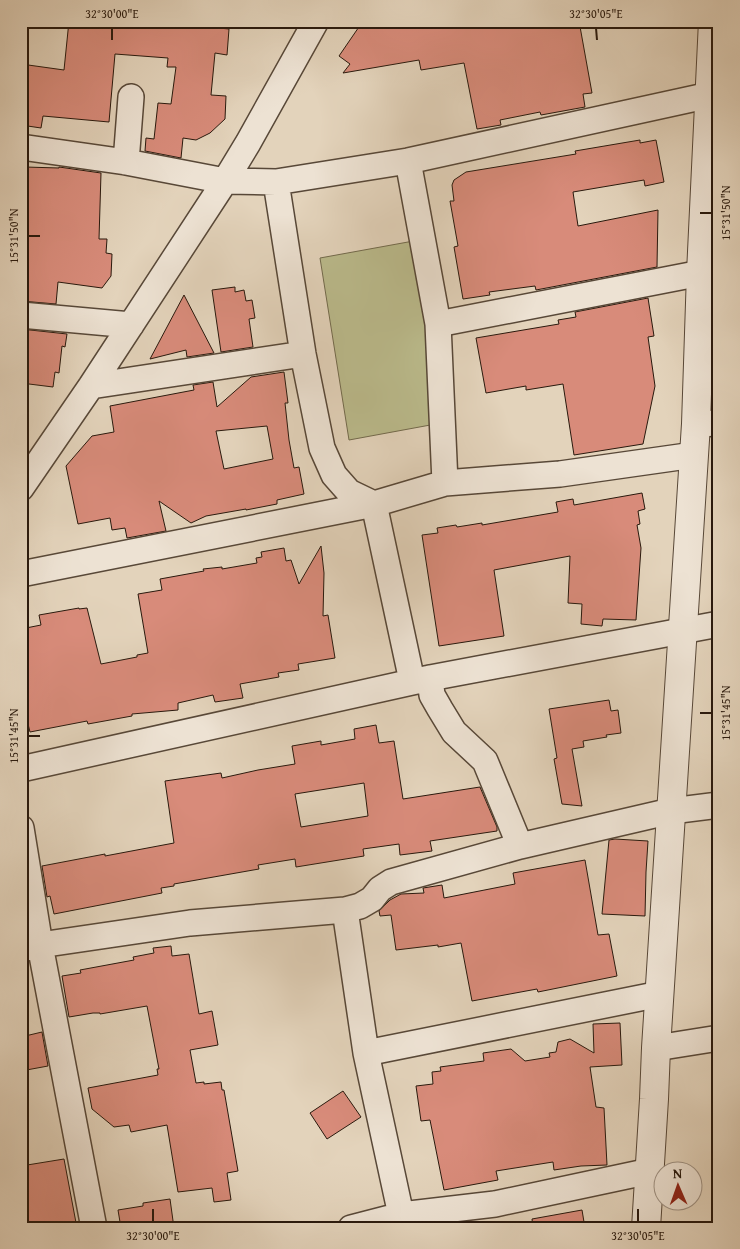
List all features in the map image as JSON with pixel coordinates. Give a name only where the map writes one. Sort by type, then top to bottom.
[{"type":"street","points":[[21,488],[91,386],[225,181],[316,21]]},
{"type":"street","points":[[646,1228],[694,455],[707,424],[701,272],[714,94],[714,21]]},
{"type":"street","points":[[21,147],[126,162],[225,181],[276,182],[408,161],[714,94]]},
{"type":"street","points":[[126,162],[131,97]]},
{"type":"street","points":[[408,161],[438,324],[445,483]]},
{"type":"street","points":[[276,182],[302,354],[322,448],[334,475],[348,492],[374,504]]},
{"type":"street","points":[[438,324],[701,272]]},
{"type":"street","points":[[21,315],[131,325]]},
{"type":"street","points":[[91,386],[302,354]]},
{"type":"street","points":[[21,574],[374,504],[445,483],[560,474],[694,455]]},
{"type":"street","points":[[374,504],[421,680],[454,732],[485,761],[520,846]]},
{"type":"street","points":[[21,769],[421,680],[719,624]]},
{"type":"street","points":[[30,947],[190,923],[345,910],[360,906],[372,899],[380,889],[392,882],[520,846],[671,811],[719,805]]},
{"type":"street","points":[[21,828],[30,947],[94,1228]]},
{"type":"street","points":[[345,910],[366,1054],[401,1215]]},
{"type":"street","points":[[366,1054],[660,994]]},
{"type":"street","points":[[656,1048],[719,1038]]},
{"type":"street","points":[[351,1228],[401,1215],[495,1204],[650,1171]]},
{"type":"green space","points":[[419,240],[452,421],[349,440],[320,258]]},
{"type":"building","points":[[69,21],[158,21],[229,29],[227,55],[215,53],[211,95],[226,96],[225,119],[210,133],[196,140],[183,138],[181,158],[145,151],[146,138],[154,139],[158,103],[171,104],[176,67],[167,67],[168,58],[115,54],[109,122],[43,116],[41,128],[21,125],[21,64],[64,70]]},
{"type":"building","points":[[363,21],[579,21],[592,93],[583,94],[585,107],[541,115],[540,112],[500,120],[501,125],[477,129],[464,63],[421,70],[419,60],[343,73],[350,64],[339,56]]},
{"type":"building","points":[[640,140],[640,143],[656,140],[664,182],[645,186],[644,180],[573,192],[578,226],[658,210],[657,267],[536,290],[535,286],[489,292],[490,295],[463,299],[454,247],[458,246],[450,201],[454,201],[452,185],[454,180],[466,172],[576,154],[575,151]]},
{"type":"building","points":[[25,167],[59,167],[101,173],[99,239],[107,239],[106,253],[112,254],[111,276],[102,288],[58,282],[56,304],[21,301],[21,182],[25,182]]},
{"type":"building","points":[[235,287],[235,292],[244,290],[246,301],[252,300],[255,318],[249,319],[253,347],[221,352],[212,290]]},
{"type":"building","points":[[184,295],[214,353],[187,357],[186,350],[150,359]]},
{"type":"building","points":[[648,298],[654,336],[648,337],[655,386],[643,444],[574,455],[563,384],[526,390],[526,386],[486,393],[476,338],[559,324],[558,320],[576,317],[575,312]]},
{"type":"building","points":[[21,329],[67,334],[65,347],[62,346],[59,373],[55,372],[53,387],[21,383],[26,333],[21,332]]},
{"type":"building","points":[[284,372],[288,403],[285,403],[289,440],[294,468],[299,467],[304,494],[277,500],[277,504],[206,516],[191,523],[159,501],[166,531],[127,538],[125,528],[112,530],[110,518],[78,524],[66,466],[92,436],[114,432],[110,406],[194,390],[193,385],[213,382],[217,407],[251,377]],"holes":[[[267,426],[273,459],[224,469],[216,431]]]},
{"type":"building","points":[[642,493],[645,509],[638,511],[640,524],[637,525],[641,548],[636,620],[603,619],[602,626],[581,624],[582,604],[568,603],[570,556],[494,570],[504,636],[439,646],[422,535],[438,533],[437,528],[482,523],[482,525],[558,512],[556,502],[573,499],[574,505]]},
{"type":"building","points":[[321,546],[324,573],[323,616],[328,615],[335,658],[298,664],[299,670],[278,673],[279,677],[240,684],[243,698],[215,702],[213,695],[178,703],[178,710],[132,714],[132,716],[88,724],[87,721],[30,732],[21,694],[21,629],[41,625],[39,615],[87,608],[101,664],[137,657],[137,655],[148,653],[138,594],[162,590],[160,579],[204,571],[203,569],[222,567],[222,569],[257,563],[256,558],[262,557],[261,552],[284,548],[286,561],[291,560],[299,584]]},
{"type":"building","points":[[609,700],[611,711],[618,710],[621,733],[583,741],[584,747],[572,749],[582,806],[562,804],[554,759],[557,758],[549,709]]},
{"type":"building","points":[[376,725],[379,743],[394,741],[403,799],[480,787],[497,831],[430,841],[432,851],[400,855],[399,844],[363,849],[364,856],[296,867],[295,859],[258,865],[259,869],[174,884],[174,886],[161,888],[162,893],[54,914],[50,896],[47,897],[42,866],[174,843],[165,781],[221,773],[222,778],[295,764],[292,746],[321,741],[321,745],[355,739],[354,729]],"holes":[[[364,783],[368,816],[301,827],[295,794]]]},
{"type":"building","points":[[609,840],[648,841],[645,916],[602,914]]},
{"type":"building","points":[[585,860],[598,935],[609,934],[617,976],[538,992],[537,989],[472,1001],[461,943],[438,947],[438,945],[396,950],[391,915],[380,916],[379,911],[390,900],[401,894],[424,893],[423,888],[442,885],[444,898],[515,884],[513,873]]},
{"type":"building","points":[[171,946],[172,956],[189,954],[199,1014],[212,1011],[218,1045],[190,1050],[196,1083],[221,1082],[222,1090],[224,1090],[238,1171],[227,1173],[231,1200],[214,1202],[212,1188],[178,1192],[167,1125],[131,1132],[129,1125],[114,1127],[92,1109],[88,1088],[158,1075],[157,1069],[159,1069],[147,1006],[69,1017],[62,976],[81,973],[80,970],[134,960],[133,957],[154,953],[153,948]]},
{"type":"building","points":[[620,1023],[622,1065],[590,1067],[596,1107],[604,1108],[607,1165],[554,1170],[553,1162],[496,1171],[498,1180],[444,1190],[430,1120],[421,1121],[416,1086],[433,1084],[432,1072],[441,1071],[440,1067],[484,1061],[483,1053],[511,1049],[525,1061],[550,1057],[549,1053],[556,1052],[558,1042],[570,1039],[594,1053],[593,1024]]},
{"type":"building","points":[[42,1032],[48,1066],[21,1071],[21,1037]]},
{"type":"building","points":[[343,1091],[361,1117],[327,1139],[310,1113]]},
{"type":"building","points":[[64,1159],[77,1228],[21,1228],[21,1166]]},
{"type":"building","points":[[170,1199],[174,1228],[121,1228],[118,1210],[143,1206],[143,1203]]},
{"type":"building","points":[[582,1210],[585,1228],[533,1228],[532,1219]]}]
